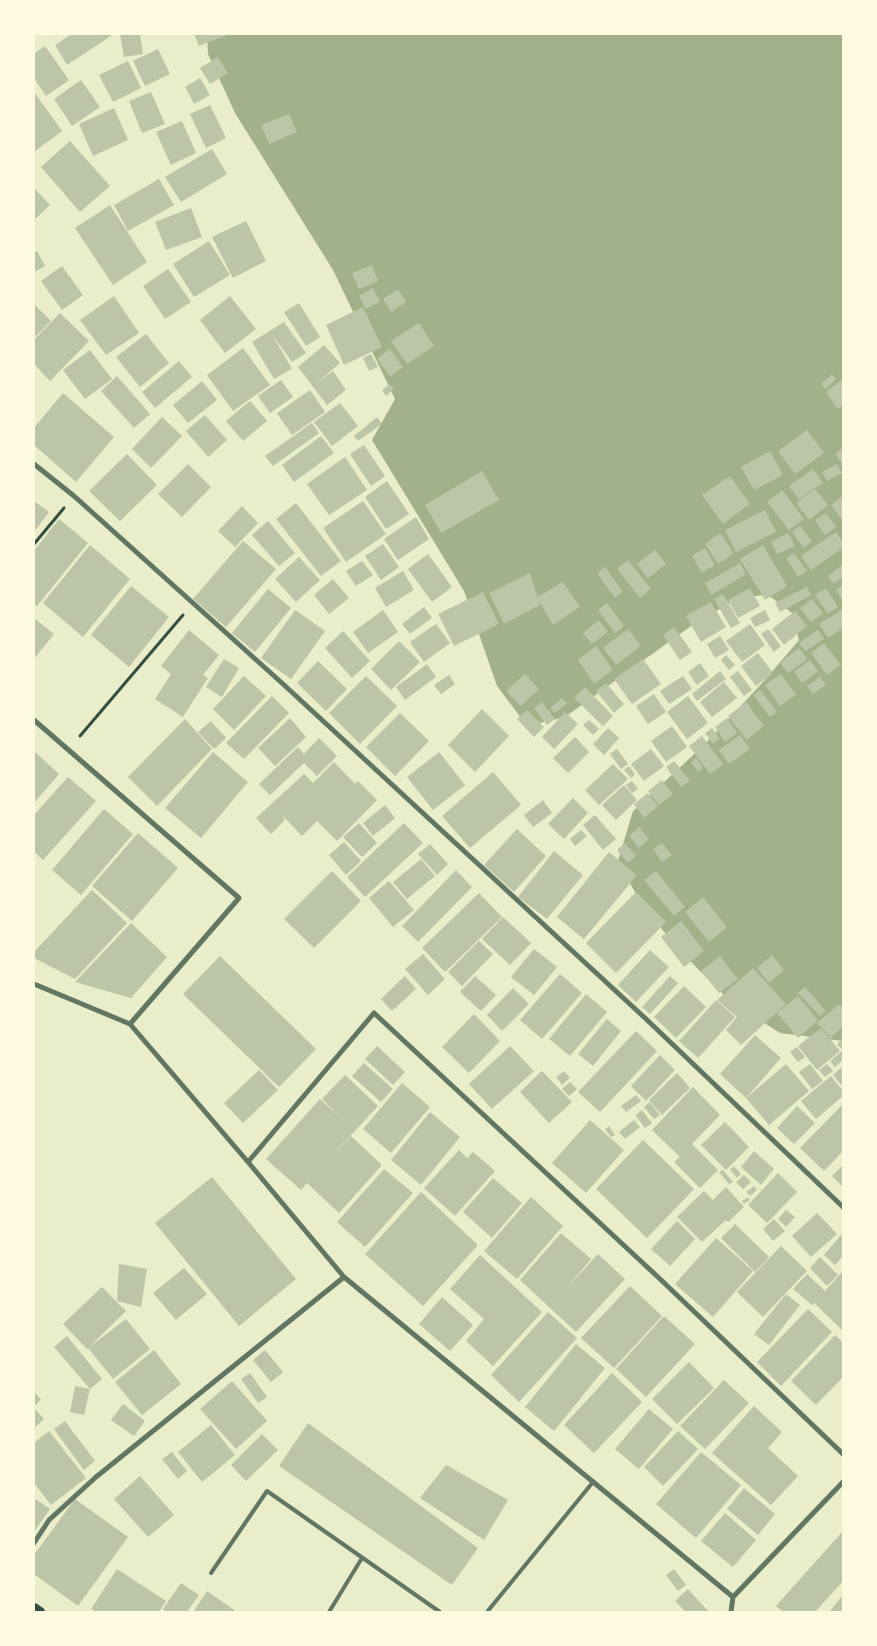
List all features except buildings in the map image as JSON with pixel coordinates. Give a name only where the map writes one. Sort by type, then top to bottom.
[{"type":"main road","points":[[34,1608],[40,1612]]},
{"type":"street","points":[[34,464],[74,496],[290,690],[645,1018],[843,1208]]},
{"type":"street","points":[[34,720],[239,898],[130,1024]]},
{"type":"street","points":[[34,984],[130,1024],[344,1277],[733,1597]]},
{"type":"street","points":[[248,1162],[374,1013],[659,1278],[843,1454]]},
{"type":"street","points":[[34,1543],[49,1520],[96,1477],[344,1277]]},
{"type":"street","points":[[731,1612],[733,1597],[843,1482]]},
{"type":"lane","points":[[487,1612],[593,1482]]},
{"type":"lane","points":[[211,1574],[267,1491],[440,1612]]},
{"type":"lane","points":[[328,1612],[362,1558]]},
{"type":"path","points":[[34,544],[74,496]]},
{"type":"path","points":[[92,771],[76,742],[80,735],[193,603]]},
{"type":"shaded area","points":[[207,34],[843,34],[843,1041],[780,1033],[730,1001],[693,964],[644,909],[618,861],[633,811],[705,744],[764,681],[799,640],[792,613],[768,595],[740,597],[691,626],[565,717],[527,726],[497,686],[464,591],[372,440],[395,399],[333,270],[235,113],[208,54]]}]
